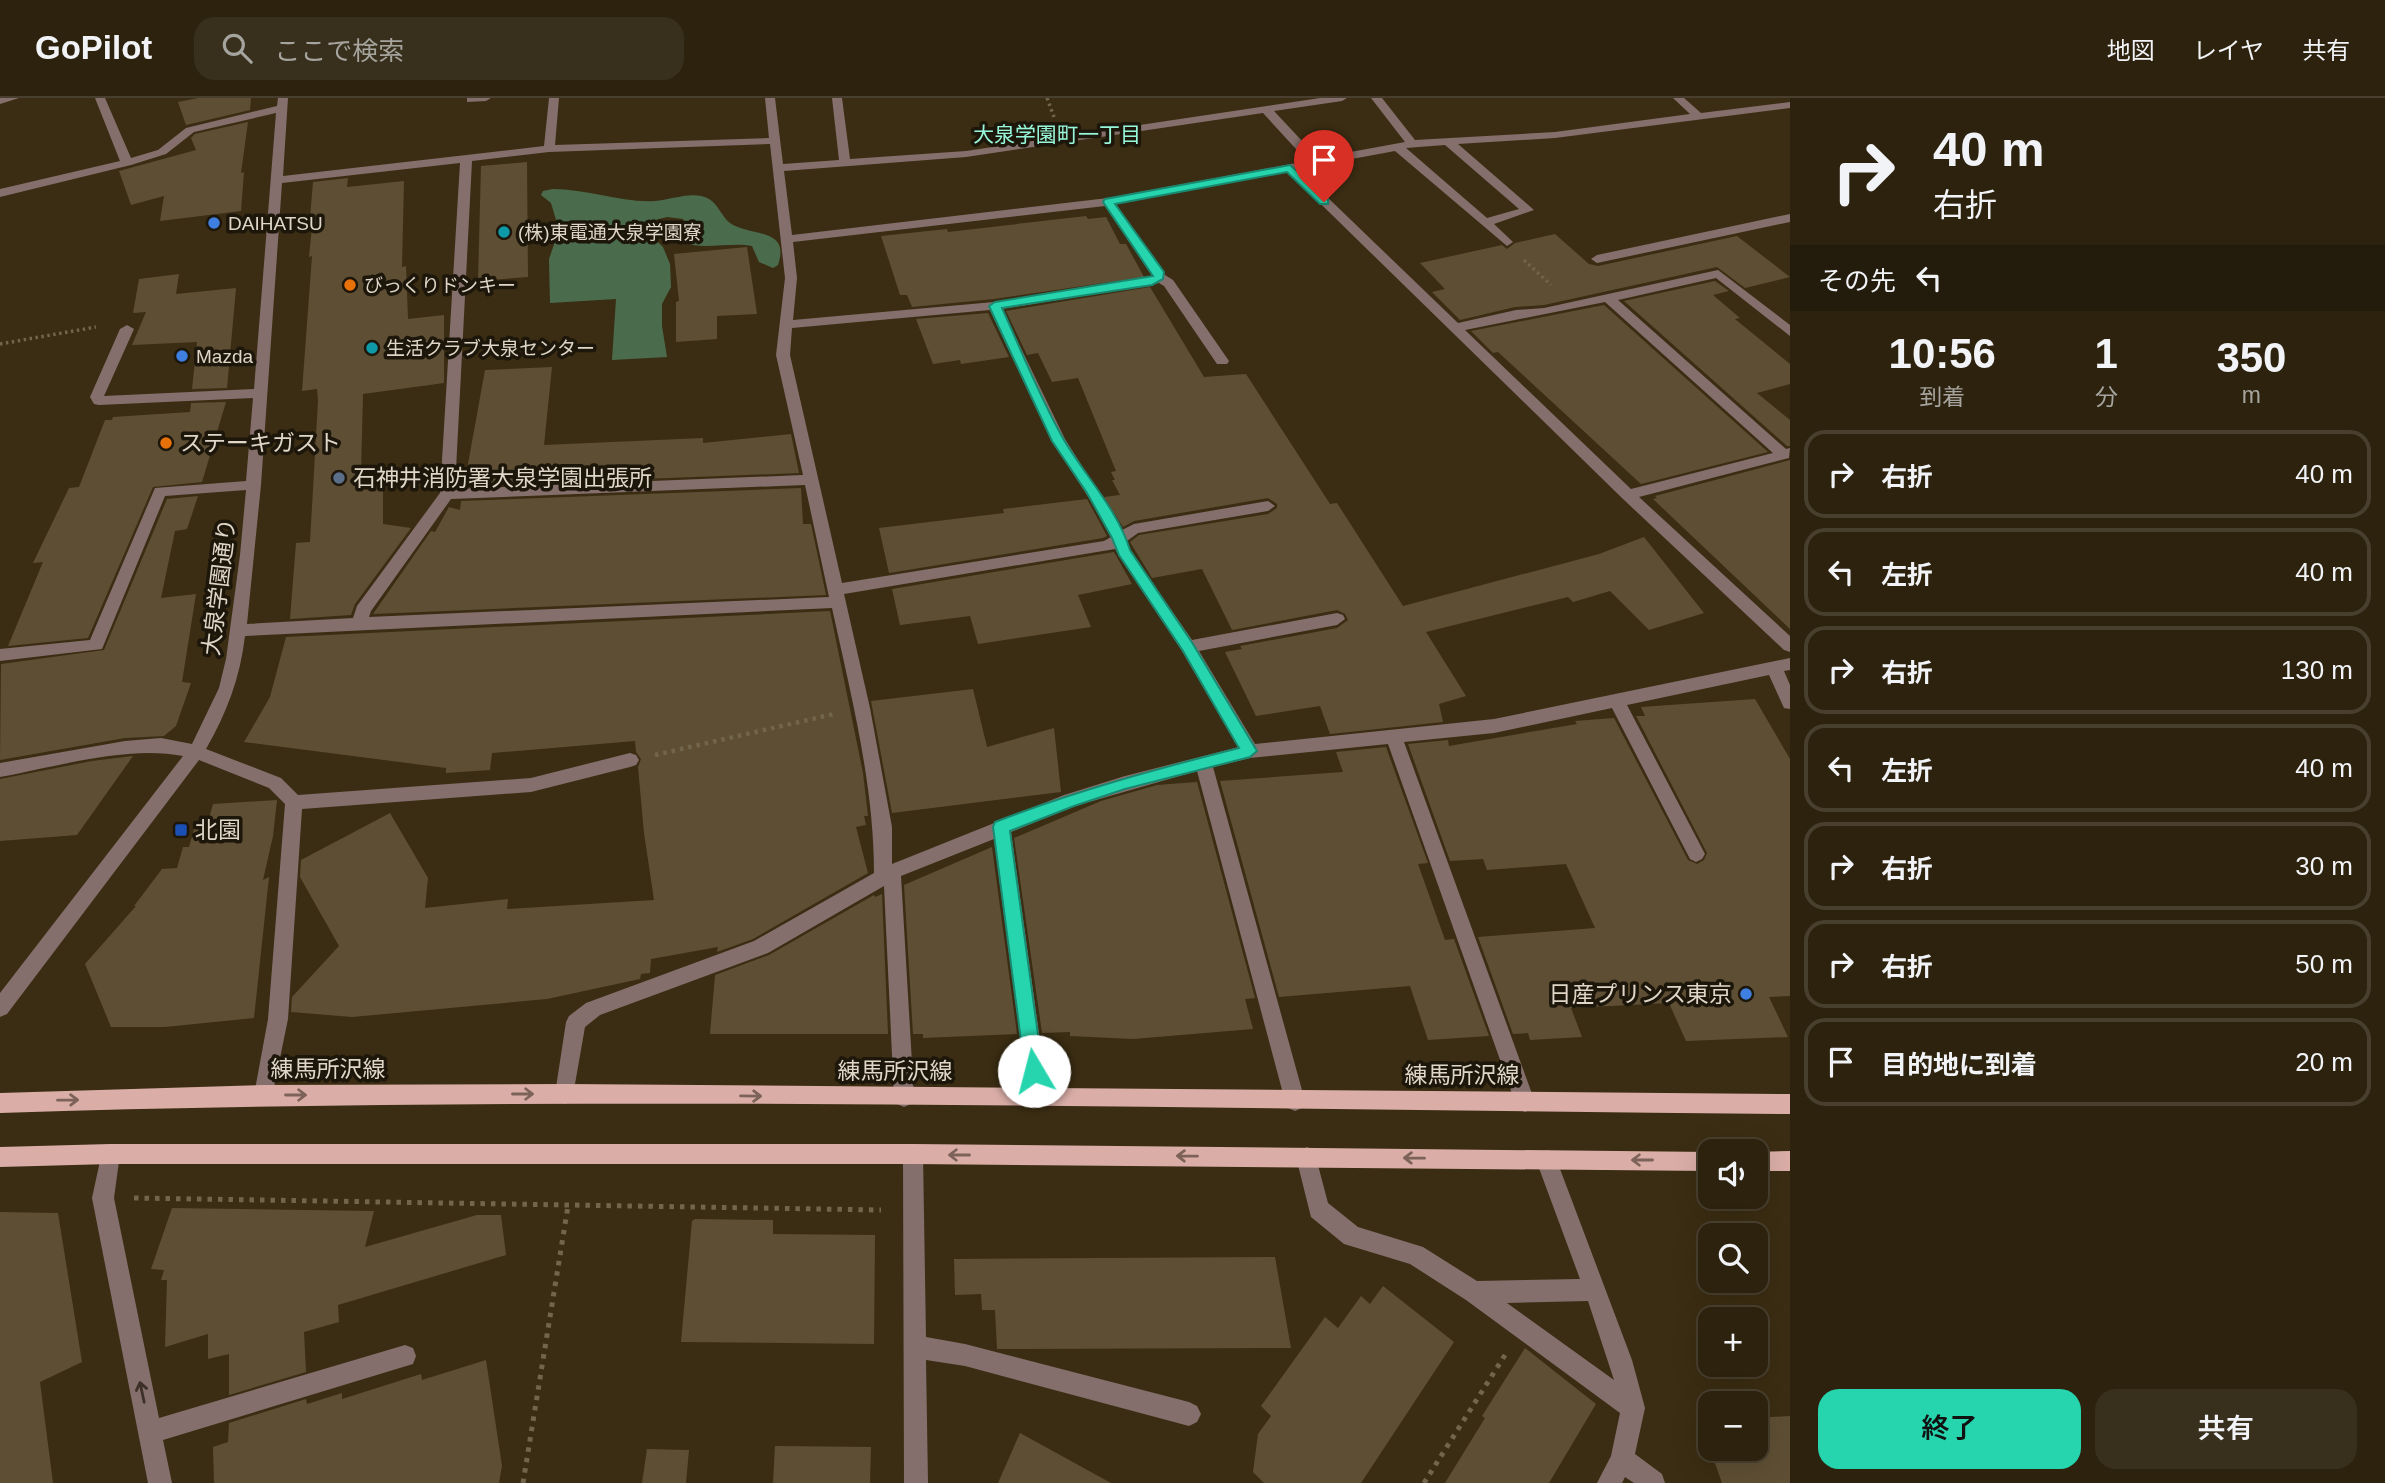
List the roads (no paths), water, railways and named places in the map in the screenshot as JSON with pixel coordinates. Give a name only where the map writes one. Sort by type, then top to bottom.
[{"type":"main road","name":"練馬所沢線","points":[[0,1103],[264,1096],[565,1094],[1790,1104]]},
{"type":"main road","points":[[0,1157],[110,1154],[913,1154],[1698,1161]]},
{"type":"main road","points":[[1768,1161],[1790,1161]]},
{"type":"street","points":[[0,101],[14,98]]},
{"type":"street","points":[[100,98],[127,163]]},
{"type":"street","points":[[471,100],[486,98]]},
{"type":"street","points":[[549,149],[554,98]]},
{"type":"street","points":[[770,98],[791,278],[783,355],[862,708],[883,827],[904,1097]]},
{"type":"street","points":[[837,98],[845,163]]},
{"type":"street","points":[[777,168],[967,154],[1342,98]]},
{"type":"street","points":[[1376,98],[1412,144]]},
{"type":"street","points":[[1678,98],[1698,116]]},
{"type":"street","points":[[0,193],[162,152],[190,130],[282,103]]},
{"type":"street","name":"大泉学園通り","points":[[0,1008],[196,752],[228,688],[240,630],[254,485],[282,103]]},
{"type":"street","points":[[786,239],[1108,202],[1412,144],[1555,135],[1790,105]]},
{"type":"street","points":[[1267,111],[1316,163]]},
{"type":"street","points":[[278,180],[549,149],[773,141]]},
{"type":"street","points":[[1447,141],[1528,211],[1485,222]]},
{"type":"street","points":[[1398,147],[1507,242]]},
{"type":"street","points":[[360,623],[363,610],[447,494],[466,158]]},
{"type":"street","points":[[1290,168],[1628,495],[1790,646]]},
{"type":"street","points":[[1108,202],[1159,277],[1169,284],[1222,360]]},
{"type":"street","points":[[1597,259],[1790,218]]},
{"type":"street","points":[[1454,328],[1718,274],[1790,332]]},
{"type":"street","points":[[786,325],[995,306],[1152,282],[1159,277]]},
{"type":"street","points":[[1608,298],[1787,454]]},
{"type":"street","points":[[995,306],[1058,441],[1093,491],[1124,551],[1188,648],[1250,751]]},
{"type":"street","points":[[127,329],[97,397],[99,401],[261,393]]},
{"type":"street","points":[[1628,495],[1787,454]]},
{"type":"street","points":[[447,494],[811,480]]},
{"type":"street","points":[[0,655],[96,645],[162,487],[254,485]]},
{"type":"street","points":[[240,630],[817,604],[837,596],[1108,546],[1134,528],[1268,506]]},
{"type":"street","points":[[1188,648],[1337,619]]},
{"type":"street","points":[[565,1094],[576,1023],[593,1009],[761,947],[888,874],[1070,800],[1250,751],[1494,726],[1782,666],[1790,702]]},
{"type":"street","points":[[1617,702],[1696,854]]},
{"type":"street","points":[[1394,737],[1525,1101]]},
{"type":"street","points":[[0,770],[161,745],[196,752],[275,783],[294,802],[531,785],[630,760]]},
{"type":"street","points":[[1203,762],[1295,1101]]},
{"type":"street","points":[[264,1096],[278,1019],[294,802]]},
{"type":"street","points":[[1001,827],[1038,1098]]},
{"type":"street","points":[[110,1154],[103,1198],[160,1483]]},
{"type":"street","points":[[913,1154],[916,1483]]},
{"type":"street","points":[[1307,1157],[1319,1209],[1352,1236],[1415,1255],[1474,1292],[1633,1408]]},
{"type":"street","points":[[1547,1160],[1627,1379],[1633,1408],[1622,1459],[1609,1483]]},
{"type":"street","points":[[1474,1292],[1595,1290]]},
{"type":"street","points":[[915,1347],[965,1355],[1189,1414]]},
{"type":"street","points":[[150,1432],[405,1356]]},
{"type":"street","points":[[1622,1459],[1653,1483]]},
{"type":"place","name":"DAIHATSU","points":[[214,223]]},
{"type":"place","name":"(株)東電通大泉学園寮","points":[[504,232]]},
{"type":"place","name":"びっくりドンキー","points":[[350,285]]},
{"type":"place","name":"生活クラブ大泉センター","points":[[372,348]]},
{"type":"place","name":"Mazda","points":[[182,356]]},
{"type":"place","name":"ステーキガスト","points":[[166,443]]},
{"type":"place","name":"石神井消防署大泉学園出張所","points":[[339,478]]},
{"type":"place","name":"北園","points":[[181,830]]},
{"type":"place","name":"日産プリンス東京","points":[[1746,994]]},
{"type":"district","name":"大泉学園町一丁目","points":[[1057,135]]}]
